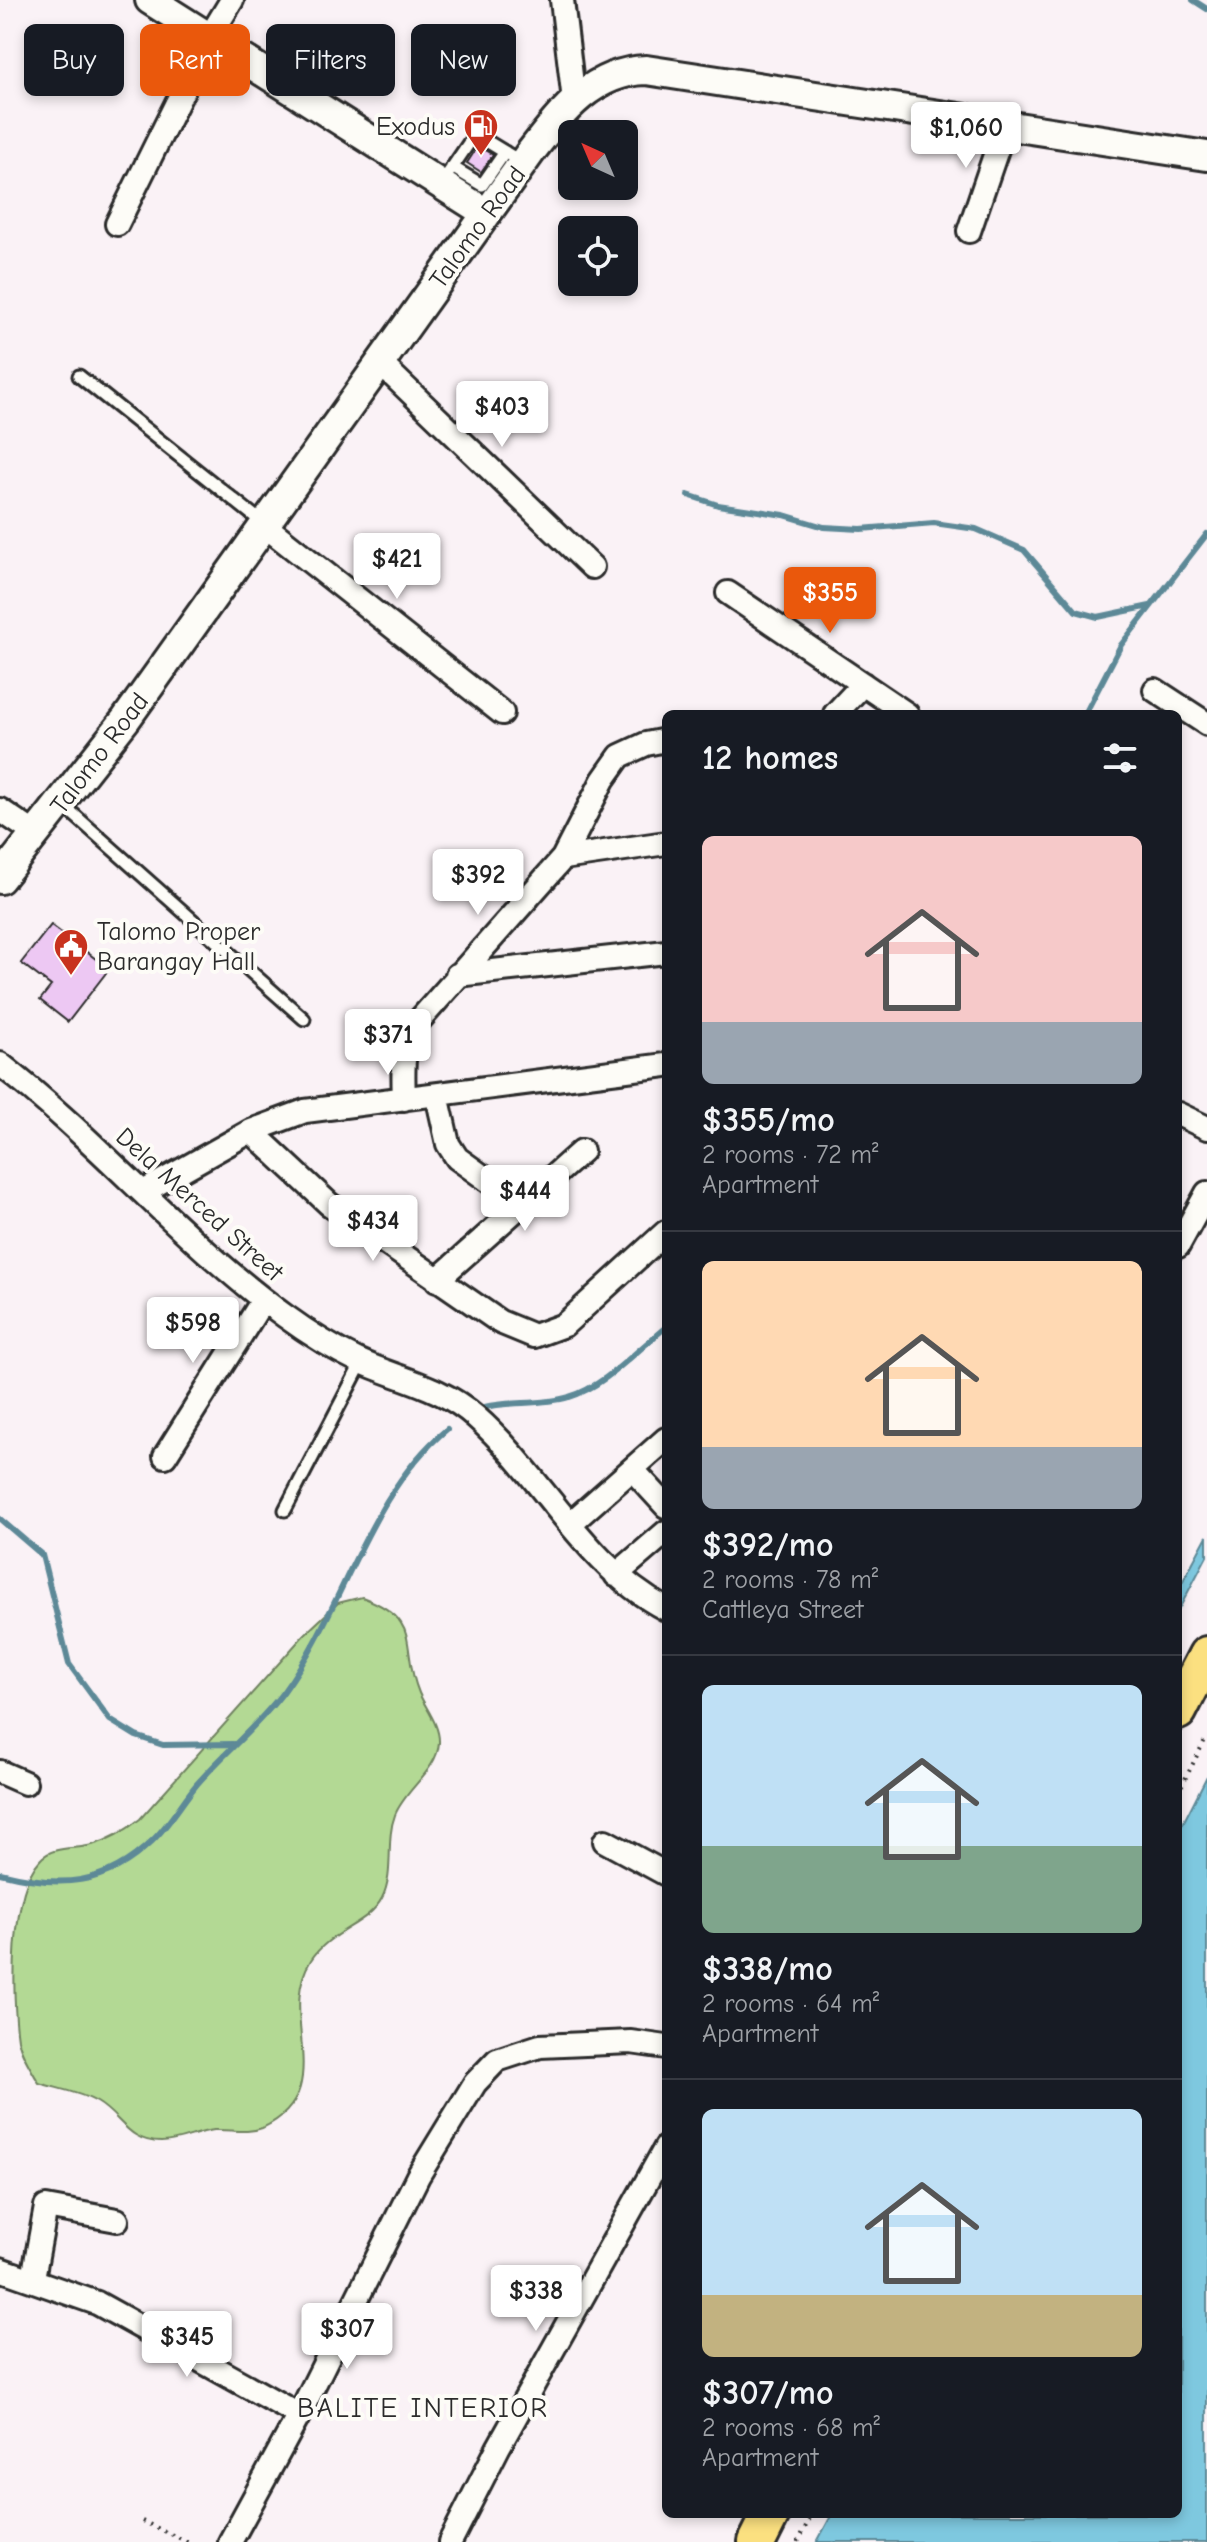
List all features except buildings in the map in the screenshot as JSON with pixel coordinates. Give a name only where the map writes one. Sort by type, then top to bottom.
[{"type":"main road","points":[[1182,1703],[1207,1655]]},
{"type":"main road","points":[[757,2542],[769,2518]]},
{"type":"street","points":[[150,0],[187,24]]},
{"type":"street","points":[[217,24],[232,0]]},
{"type":"street","points":[[562,0],[574,101]]},
{"type":"street","points":[[250,62],[446,176],[486,213]]},
{"type":"street","name":"Talomo Road","points":[[0,879],[62,804],[380,363],[486,213],[514,158],[597,82],[622,71],[646,70],[1207,156]]},
{"type":"street","points":[[117,224],[180,96]]},
{"type":"street","points":[[969,231],[1006,123]]},
{"type":"street","points":[[380,363],[592,567]]},
{"type":"street","points":[[264,525],[502,713]]},
{"type":"street","points":[[728,593],[901,710]]},
{"type":"street","points":[[839,710],[863,684]]},
{"type":"street","points":[[1155,690],[1207,724]]},
{"type":"street","points":[[404,1099],[406,1040],[457,975],[563,858],[611,766],[631,749],[662,741]]},
{"type":"street","points":[[0,810],[37,835]]},
{"type":"street","points":[[563,858],[662,844]]},
{"type":"street","points":[[457,975],[662,952]]},
{"type":"street","name":"Dela Merced Street","points":[[0,1064],[55,1109],[228,1273],[263,1300],[301,1327],[362,1362],[417,1380],[457,1402],[495,1435],[616,1575],[662,1606]]},
{"type":"street","points":[[143,1192],[251,1131],[305,1111],[662,1066]]},
{"type":"street","points":[[437,1095],[448,1144],[457,1158],[522,1205]]},
{"type":"street","points":[[1182,1116],[1207,1128]]},
{"type":"street","points":[[251,1131],[329,1204],[500,1322],[534,1336],[564,1325],[662,1236]]},
{"type":"street","points":[[437,1280],[582,1151]]},
{"type":"street","points":[[1182,1239],[1207,1193]]},
{"type":"street","points":[[165,1456],[263,1300]]},
{"type":"street","points":[[571,1523],[662,1443]]},
{"type":"street","points":[[632,1469],[662,1502]]},
{"type":"street","points":[[616,1575],[662,1535]]},
{"type":"street","points":[[0,1772],[25,1783]]},
{"type":"street","points":[[605,1841],[662,1872]]},
{"type":"street","points":[[230,2542],[299,2415],[418,2176],[459,2107],[497,2060],[517,2051],[566,2043],[631,2042],[662,2046]]},
{"type":"street","points":[[450,2542],[498,2448],[662,2154]]},
{"type":"street","points":[[33,2278],[46,2207],[117,2220]]},
{"type":"street","points":[[0,2269],[33,2278],[97,2303],[299,2415]]},
{"type":"lane","points":[[475,134],[514,158],[482,185],[446,176],[475,134]]},
{"type":"lane","points":[[79,376],[264,525]]},
{"type":"lane","points":[[62,804],[304,1019]]},
{"type":"lane","points":[[285,1510],[362,1362]]},
{"type":"path","points":[[1182,1785],[1207,1736]]},
{"type":"path","points":[[798,2542],[810,2518]]},
{"type":"path","points":[[142,2521],[188,2542]]},
{"type":"green space","points":[[362,1597],[382,1606],[402,1626],[407,1636],[413,1676],[439,1736],[433,1762],[395,1815],[388,1878],[382,1898],[368,1915],[328,1941],[311,1960],[302,1982],[299,2005],[302,2074],[298,2094],[285,2113],[256,2130],[214,2130],[168,2142],[140,2138],[97,2102],[39,2083],[21,2050],[14,1972],[18,1920],[30,1875],[45,1855],[99,1843],[140,1819],[304,1635],[338,1603]]},
{"type":"water","points":[[1207,1536],[1207,1556],[1182,1603],[1182,1583]]},
{"type":"water","points":[[1207,1776],[1207,2542],[817,2542],[830,2518],[1182,2518],[1182,1825]]},
{"type":"waterway","points":[[1193,0],[1207,9]]},
{"type":"waterway","points":[[688,495],[718,505],[784,515],[824,527],[861,529],[934,523],[976,529],[1024,550],[1076,611],[1098,617],[1150,606]]},
{"type":"waterway","points":[[1087,710],[1121,645],[1207,534]]},
{"type":"waterway","points":[[481,1408],[558,1400],[582,1392],[607,1377],[662,1330]]},
{"type":"waterway","points":[[0,1873],[42,1881],[80,1880],[117,1868],[152,1841],[197,1784],[284,1691],[324,1624],[358,1554],[396,1487],[419,1456],[447,1429]]},
{"type":"waterway","points":[[0,1519],[42,1555],[69,1664],[110,1720],[136,1736],[163,1745],[233,1744]]},
{"type":"place","name":"Exodus","points":[[481,157]]},
{"type":"place","name":"Talomo Proper Barangay Hall","points":[[71,977]]},
{"type":"district","name":"BALITE INTERIOR","points":[[423,2407]]}]
